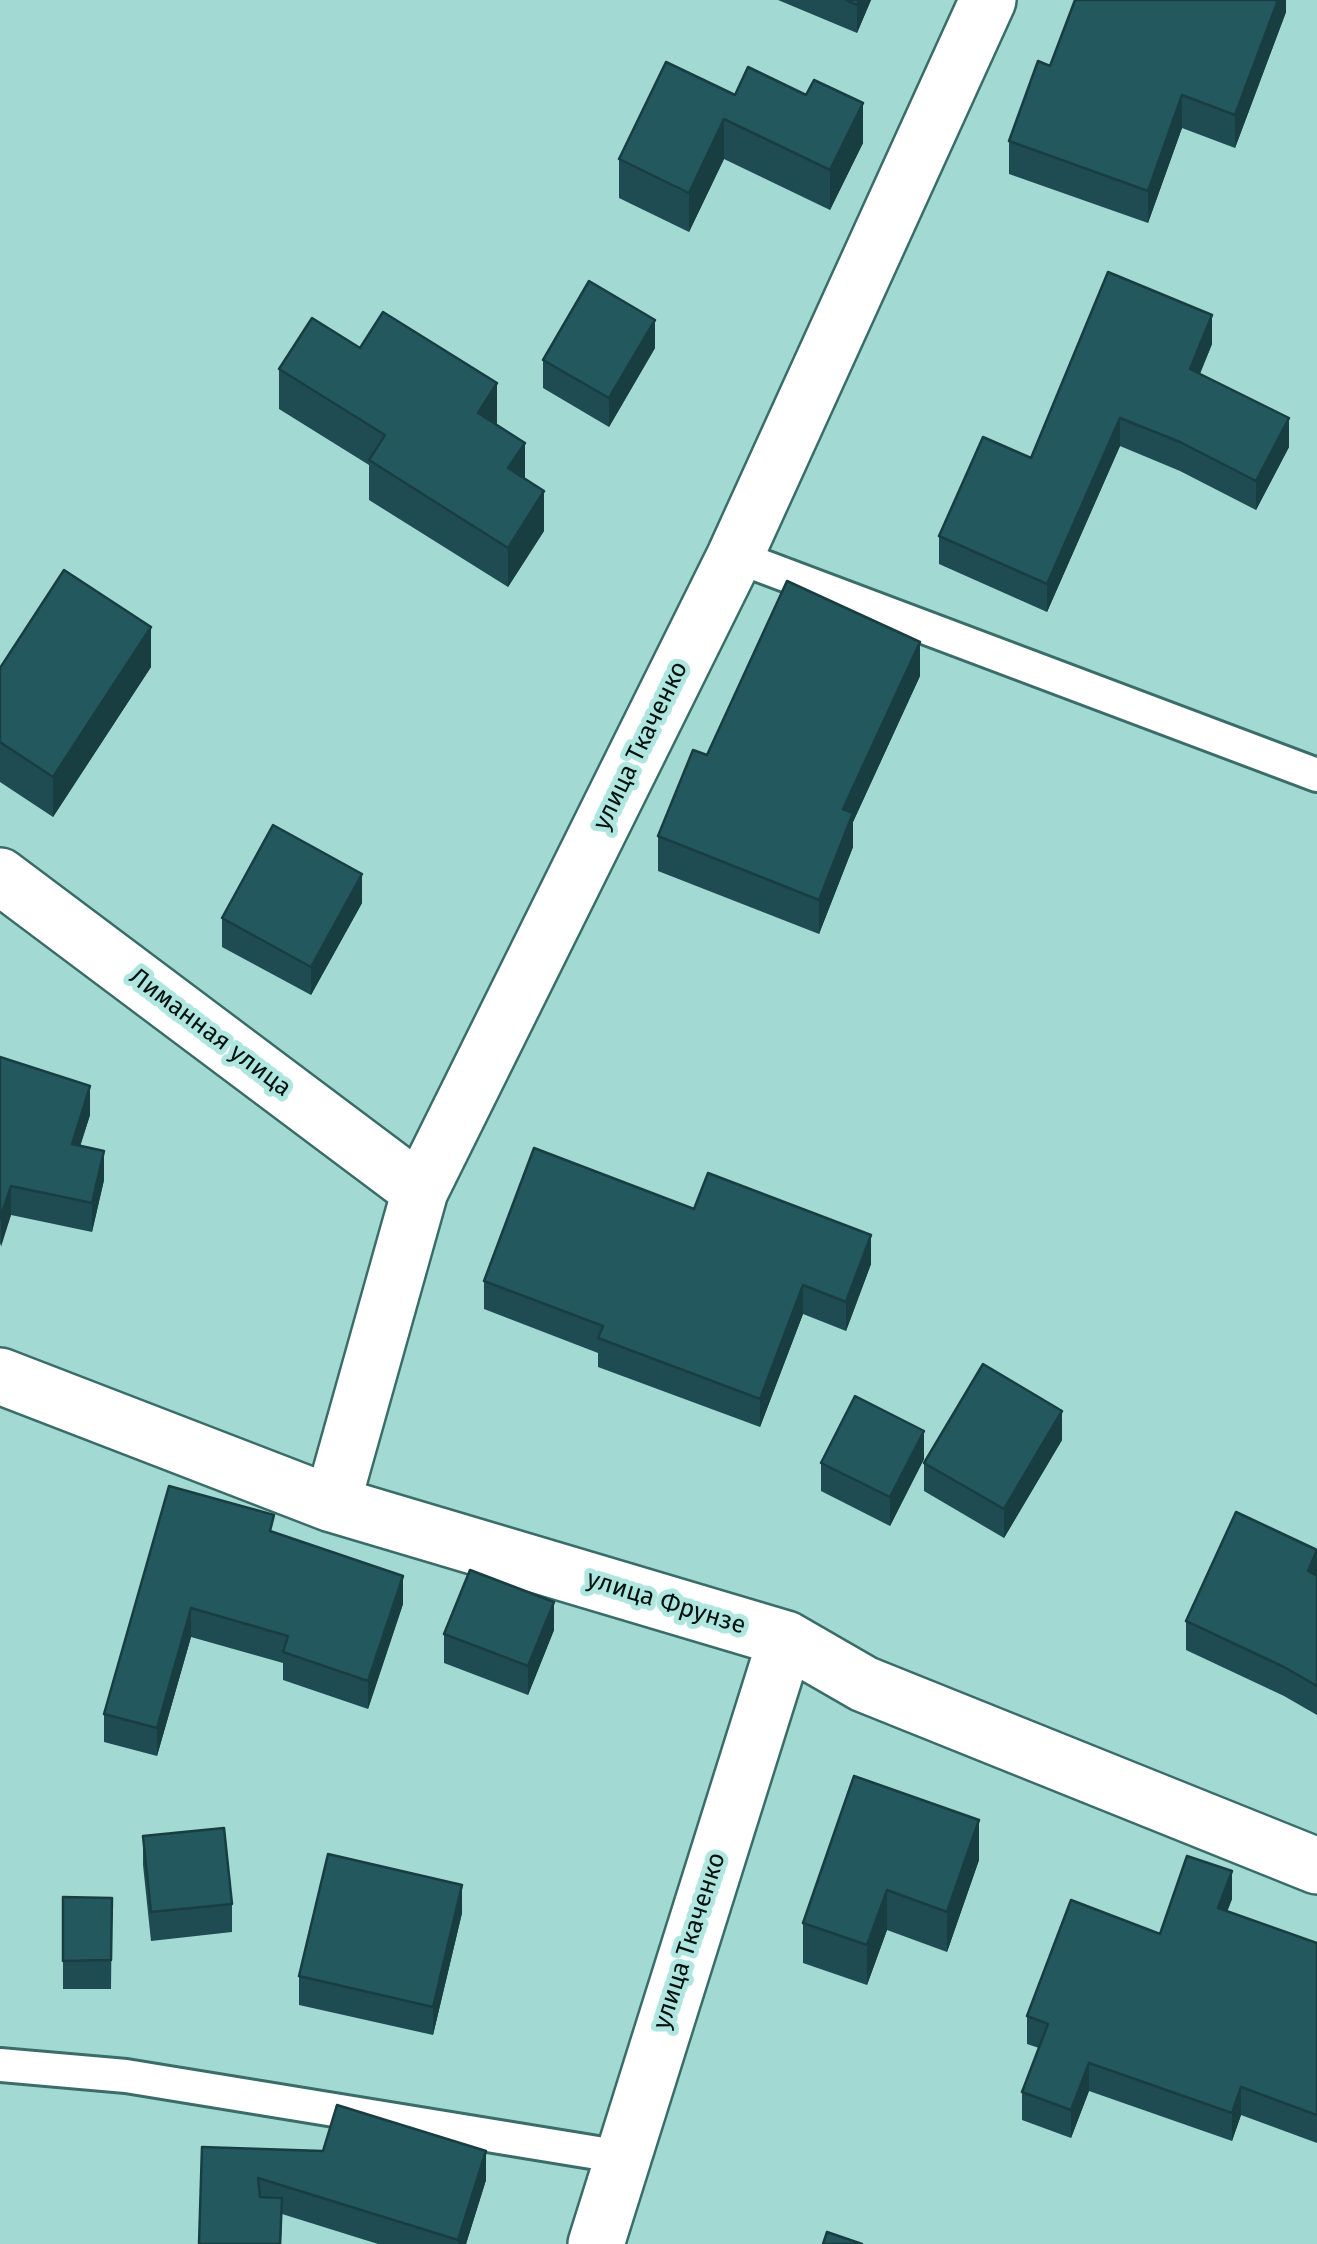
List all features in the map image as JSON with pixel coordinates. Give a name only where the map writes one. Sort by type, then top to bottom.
[{"type":"street","name":"улица Ткаченко","points":[[332,1504],[420,1191],[735,556],[988,0]]},
{"type":"street","name":"Лиманная улица","points":[[0,876],[420,1191]]},
{"type":"street","name":"улица Фрунзе","points":[[0,1376],[332,1504],[786,1639],[864,1684],[1317,1866]]},
{"type":"street","name":"улица Ткаченко","points":[[596,2244],[786,1639]]},
{"type":"lane","points":[[735,556],[1317,775]]},
{"type":"lane","points":[[0,2065],[126,2076],[622,2157]]},
{"type":"building","points":[[1075,0],[1278,0],[1235,115],[1182,95],[1148,191],[1009,141],[1038,61],[1050,66]]},
{"type":"building","points":[[666,62],[735,95],[748,67],[806,95],[814,80],[863,103],[830,170],[724,119],[689,193],[619,159]]},
{"type":"building","points":[[1108,272],[1212,315],[1190,369],[1289,418],[1256,481],[1180,442],[1120,418],[1047,584],[939,536],[983,437],[1031,458]]},
{"type":"building","points":[[589,281],[655,320],[609,398],[543,360]]},
{"type":"building","points":[[383,312],[497,383],[478,413],[525,443],[508,468],[544,491],[508,548],[369,460],[385,435],[279,369],[312,318],[360,348]]},
{"type":"building","points":[[64,570],[151,627],[53,777],[0,742],[0,668]]},
{"type":"building","points":[[787,581],[920,642],[843,809],[853,813],[819,900],[658,836],[693,750],[707,755]]},
{"type":"building","points":[[273,825],[362,874],[311,967],[222,918]]},
{"type":"building","points":[[0,1057],[90,1086],[72,1144],[104,1151],[92,1203],[11,1186],[0,1218]]},
{"type":"building","points":[[534,1148],[694,1209],[708,1173],[871,1235],[846,1302],[803,1285],[760,1399],[598,1338],[603,1326],[484,1281]]},
{"type":"building","points":[[983,1364],[1062,1411],[1004,1509],[924,1463]]},
{"type":"building","points":[[855,1396],[924,1431],[890,1497],[821,1463]]},
{"type":"building","points":[[169,1486],[274,1515],[270,1531],[403,1576],[368,1681],[283,1652],[288,1636],[191,1608],[157,1728],[104,1714]]},
{"type":"building","points":[[1236,1512],[1317,1550],[1308,1571],[1317,1576],[1317,1686],[1186,1621]]},
{"type":"building","points":[[470,1570],[554,1602],[528,1666],[444,1634]]},
{"type":"building","points":[[854,1776],[979,1820],[947,1912],[887,1890],[867,1945],[803,1923]]},
{"type":"building","points":[[224,1828],[232,1904],[151,1912],[143,1836]]},
{"type":"building","points":[[328,1854],[462,1885],[433,2007],[299,1976]]},
{"type":"building","points":[[1187,1856],[1232,1871],[1218,1908],[1317,1943],[1317,2115],[1241,2087],[1232,2113],[1089,2063],[1071,2110],[1022,2092],[1048,2024],[1027,2016],[1071,1900],[1160,1934]]},
{"type":"building","points":[[63,1897],[112,1898],[111,1960],[63,1961]]},
{"type":"building","points":[[337,2105],[486,2151],[458,2240],[258,2178],[260,2197],[282,2198],[280,2244],[199,2244],[202,2147],[323,2151]]},
{"type":"building","points":[[827,2232],[862,2244],[823,2244]]}]
